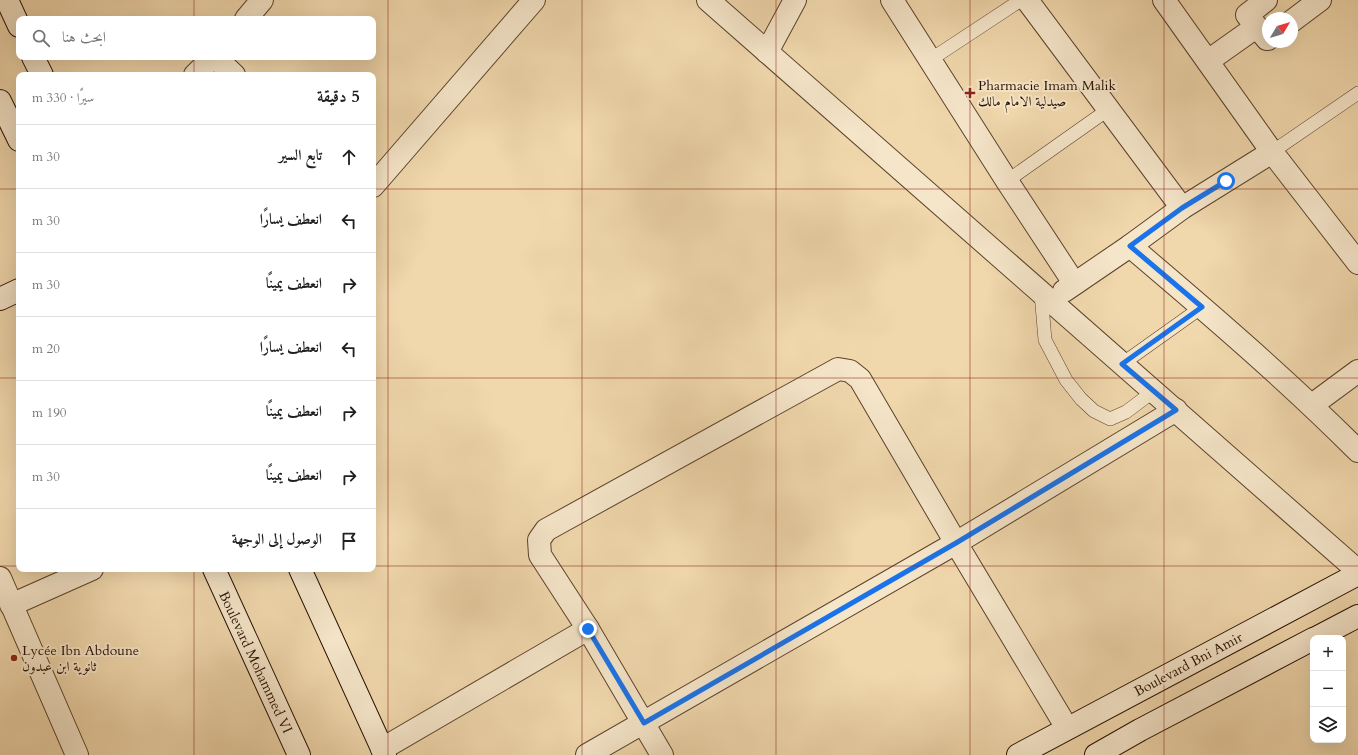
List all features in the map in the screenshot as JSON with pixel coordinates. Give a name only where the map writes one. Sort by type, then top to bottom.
[{"type":"street","points":[[7,0],[16,20]]},
{"type":"street","points":[[249,16],[262,0]]},
{"type":"street","points":[[376,183],[534,0]]},
{"type":"street","points":[[708,0],[1045,297],[1176,410],[1358,573]]},
{"type":"street","points":[[767,52],[795,0]]},
{"type":"street","points":[[892,0],[1007,181],[1074,282]]},
{"type":"street","points":[[1027,0],[1182,208]]},
{"type":"street","points":[[1164,0],[1272,152],[1355,254]]},
{"type":"street","points":[[1208,60],[1262,33],[1247,15],[1266,0]]},
{"type":"street","points":[[1298,16],[1320,0]]},
{"type":"street","points":[[34,60],[40,72]]},
{"type":"street","points":[[198,72],[211,60]]},
{"type":"street","points":[[217,60],[231,72]]},
{"type":"street","points":[[0,101],[16,134]]},
{"type":"street","points":[[1045,297],[1074,282],[1130,246],[1182,208],[1272,152]]},
{"type":"street","points":[[1130,246],[1202,307],[1312,405],[1358,451]]},
{"type":"street","points":[[0,299],[16,291]]},
{"type":"street","points":[[662,755],[588,629],[540,555],[539,540],[546,530],[838,369],[850,370],[860,379],[1067,728]]},
{"type":"street","points":[[1312,405],[1358,371]]},
{"type":"street","points":[[587,755],[956,543],[1176,410]]},
{"type":"street","points":[[12,605],[85,572]]},
{"type":"street","name":"Boulevard Mohammed VI","points":[[215,572],[299,755]]},
{"type":"street","points":[[301,572],[383,752],[588,629]]},
{"type":"street","name":"Boulevard Bni Amir","points":[[1018,755],[1358,573]]},
{"type":"street","points":[[0,578],[77,755]]},
{"type":"street","points":[[1322,635],[1358,616]]},
{"type":"street","points":[[1096,755],[1310,642]]},
{"type":"lane","points":[[930,60],[1021,0]]},
{"type":"lane","points":[[1272,152],[1358,93]]},
{"type":"lane","points":[[1007,181],[1109,109]]},
{"type":"lane","points":[[1045,297],[1045,340],[1066,380],[1081,399],[1094,411],[1110,419],[1126,412],[1154,391]]},
{"type":"lane","points":[[1122,364],[1202,307]]},
{"type":"place","name":"Pharmacie Imam Malik صيدلية الامام مالك","points":[[970,93]]},
{"type":"place","name":"Lycée Ibn Abdoune ثانوية ابن عبدون","points":[[14,658]]},
{"type":"route","points":[[588,629],[644,723],[956,543],[1176,410],[1122,364],[1202,307],[1130,246],[1182,208],[1226,181]]}]
